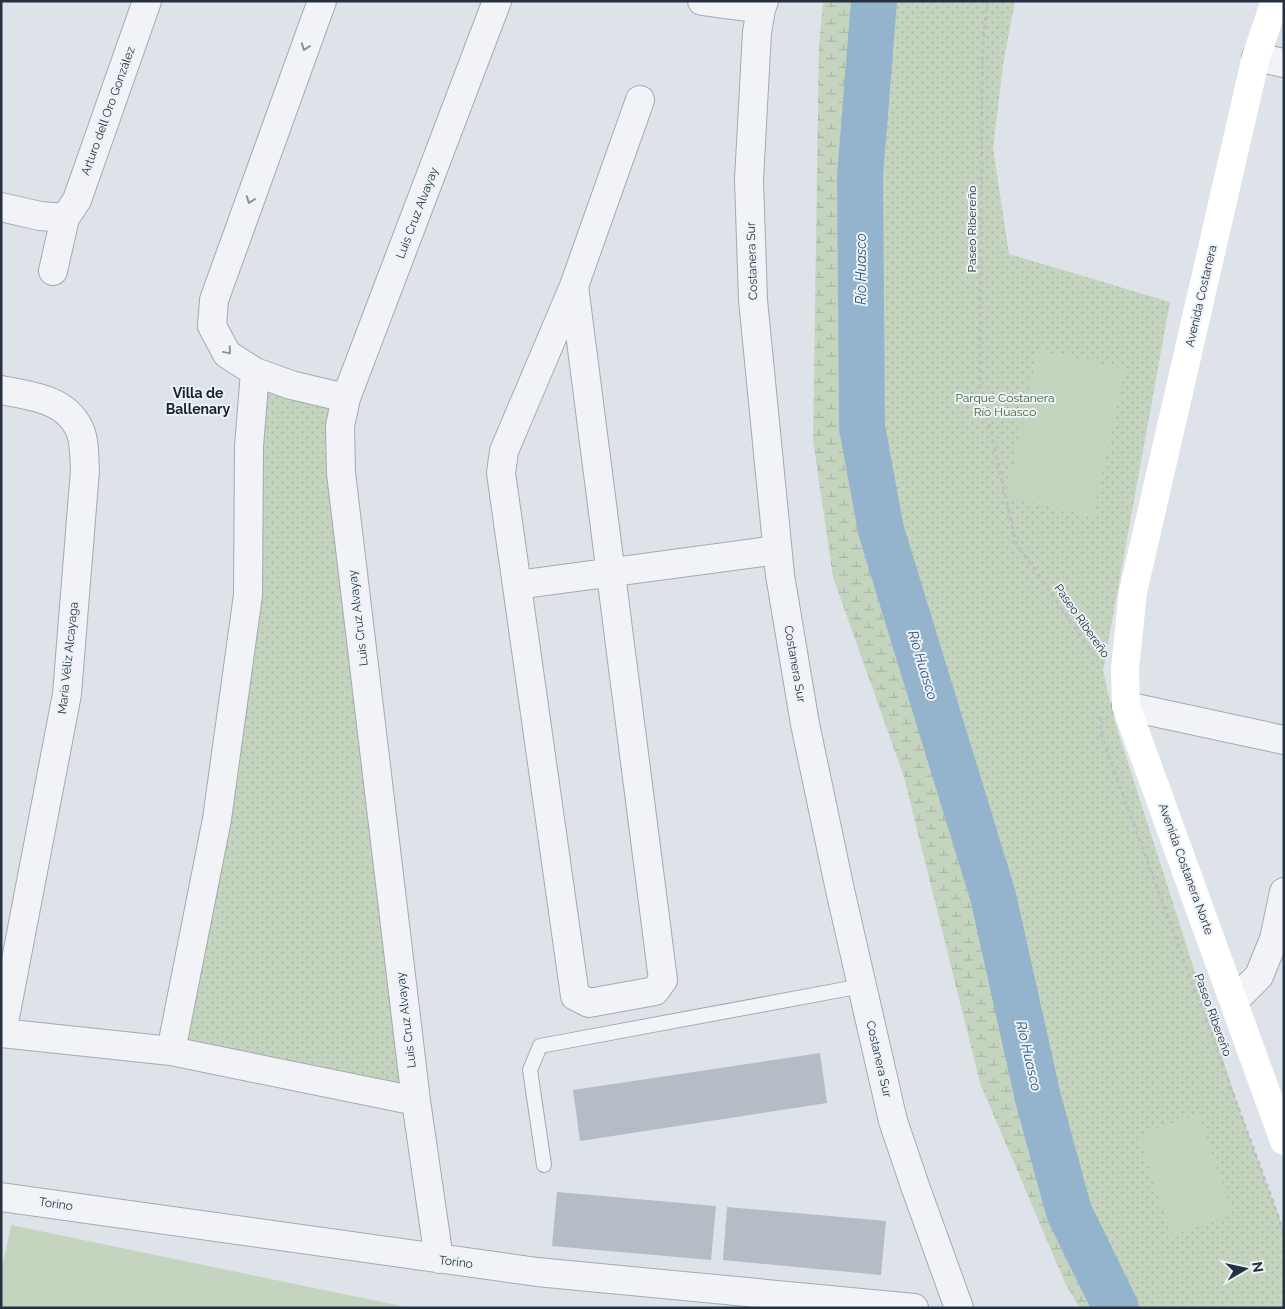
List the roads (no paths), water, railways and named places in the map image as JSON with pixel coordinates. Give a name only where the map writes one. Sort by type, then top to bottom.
[{"type":"main road","name":"Avenida Costanera","points":[[1133,592],[1256,57],[1275,1]]},
{"type":"main road","name":"Avenida Costanera Norte","points":[[1133,592],[1125,669],[1126,706],[1234,1001],[1273,1086],[1284,1141]]},
{"type":"street","name":"Arturo dell Oro González","points":[[53,271],[65,218],[77,200],[147,1]]},
{"type":"street","points":[[322,1],[214,300],[212,326],[228,354],[255,372],[291,385],[346,398]]},
{"type":"street","name":"Luis Cruz Alvayay","points":[[439,1260],[416,1101],[341,473],[340,426],[346,398],[498,1]]},
{"type":"street","points":[[702,1],[762,5]]},
{"type":"street","name":"Costanera Sur","points":[[762,5],[757,32],[749,180],[750,226],[753,300],[780,575],[805,724],[862,986],[894,1121],[914,1186],[959,1308]]},
{"type":"street","points":[[1256,57],[1284,63]]},
{"type":"street","points":[[574,286],[663,980],[655,992],[589,1003],[575,996],[501,474],[504,451],[574,286],[640,100]]},
{"type":"street","points":[[1,207],[40,216],[65,218]]},
{"type":"street","points":[[171,1051],[217,819],[248,595],[249,446],[255,372]]},
{"type":"street","name":"María Véliz Alcayaga","points":[[1,390],[46,399],[64,409],[79,428],[84,450],[85,470],[67,694],[2,1033]]},
{"type":"street","points":[[517,585],[777,550]]},
{"type":"street","points":[[1126,706],[1284,740]]},
{"type":"street","points":[[1234,1001],[1259,976],[1274,939],[1284,892]]},
{"type":"street","points":[[2,1033],[171,1051],[416,1101]]},
{"type":"street","name":"Torino","points":[[1,1196],[439,1260],[537,1272],[914,1308]]},
{"type":"lane","points":[[544,1165],[530,1070],[540,1046],[862,986]]},
{"type":"waterway","name":"Río Huasco","points":[[874,1],[860,176],[862,427],[881,530],[993,896],[1038,1098],[1069,1212],[1116,1308]]},
{"type":"district","name":"Villa de Ballenary","points":[[198,402]]},
{"type":"park label","name":"Parque Costanera Río Huasco","points":[[1005,405]]}]
